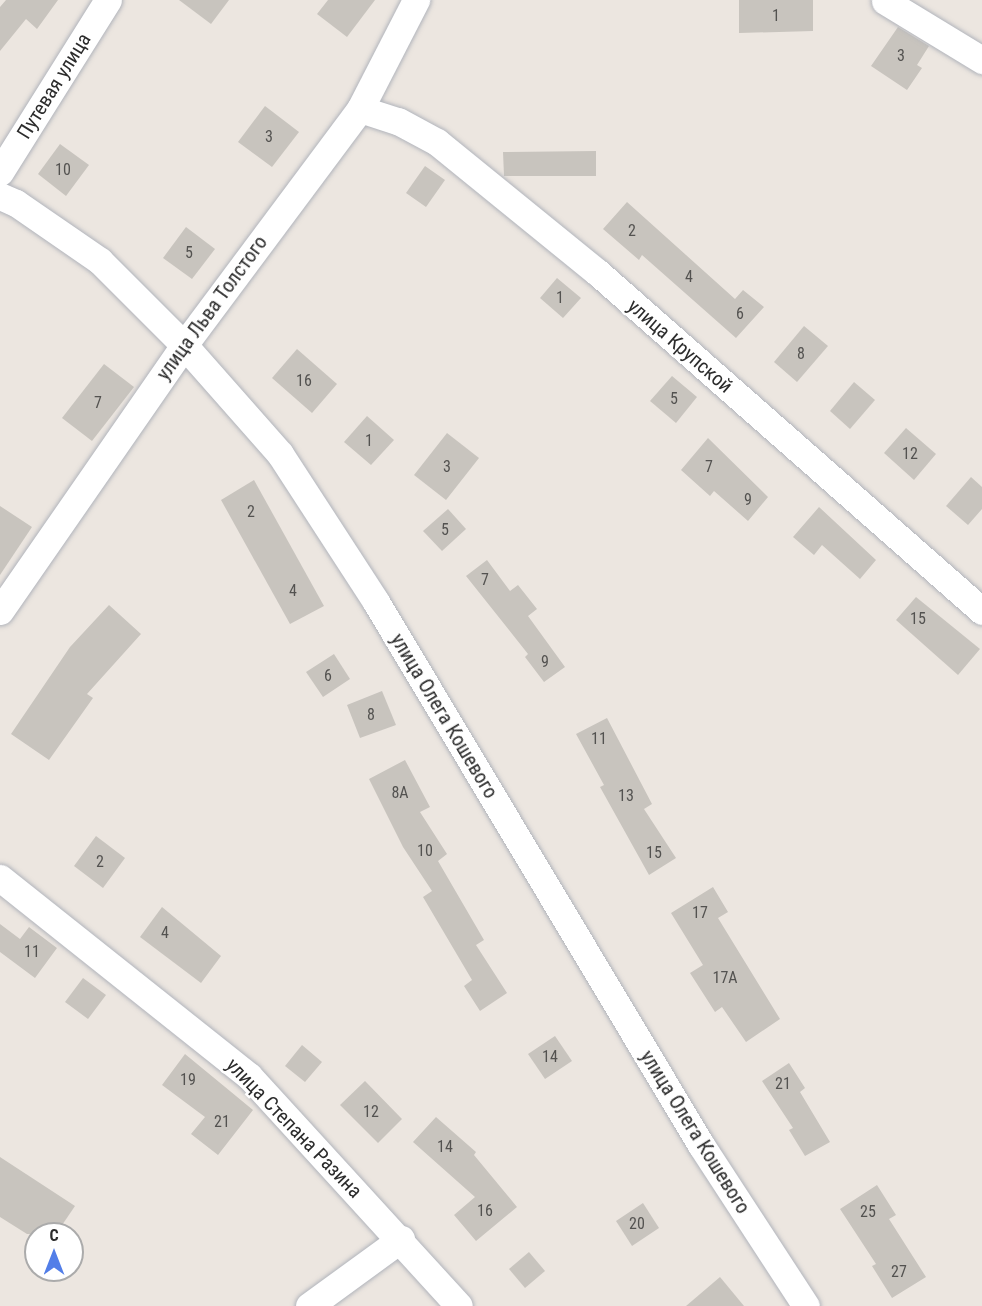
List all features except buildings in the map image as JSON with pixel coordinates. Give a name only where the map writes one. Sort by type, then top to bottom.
[{"type":"street","name":"Путевая улица","points":[[0,171],[108,0]]},
{"type":"street","name":"улица Льва Толстого","points":[[0,611],[184,345],[360,109],[416,0]]},
{"type":"street","points":[[885,0],[982,60]]},
{"type":"street","name":"улица Крупской","points":[[360,109],[398,121],[437,142],[597,272],[982,611]]},
{"type":"street","name":"улица Олега Кошевого","points":[[0,196],[16,203],[100,261],[184,345],[280,454],[376,602],[701,1145],[806,1306]]},
{"type":"street","name":"улица Степана Разина","points":[[0,878],[249,1076],[401,1239],[459,1306]]},
{"type":"street","points":[[309,1306],[401,1239]]}]
